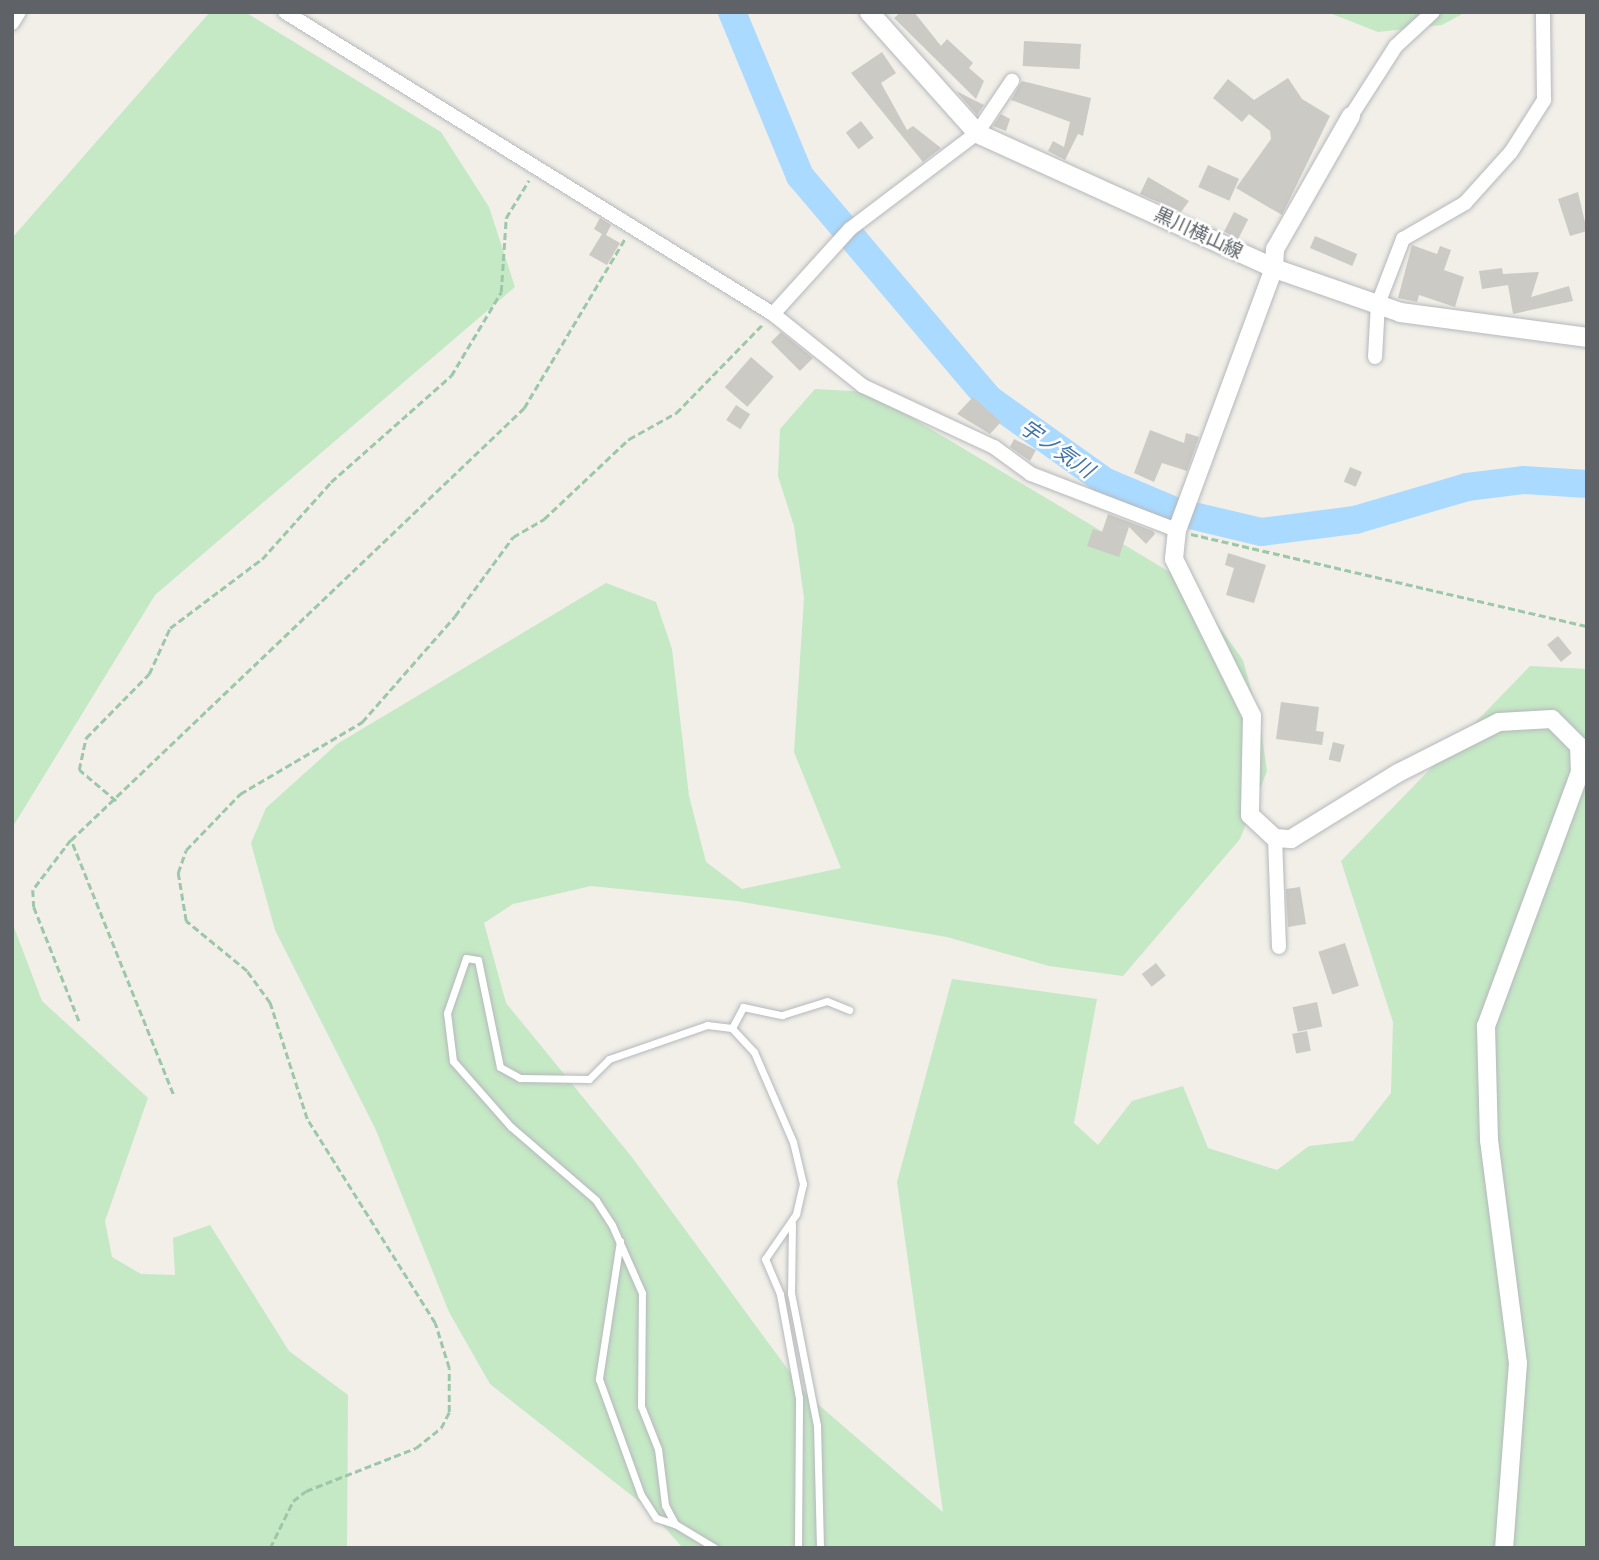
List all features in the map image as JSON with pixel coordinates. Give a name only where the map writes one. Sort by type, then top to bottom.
[{"type":"main road","name":"黒川横山線","points":[[869,12],[977,132],[1274,268],[1378,304],[1587,337]]},
{"type":"street","points":[[12,23],[19,12]]},
{"type":"street","points":[[285,12],[772,314],[863,386],[994,447],[1031,474],[1177,530]]},
{"type":"street","points":[[1433,12],[1396,46],[1351,116],[1275,249],[1274,268],[1177,530],[1174,559],[1252,716],[1250,815],[1275,838],[1291,839],[1408,768],[1499,722],[1552,719],[1579,747],[1580,772],[1486,1026],[1489,1139],[1518,1363],[1504,1548]]},
{"type":"street","points":[[1375,358],[1378,304],[1403,239],[1465,203],[1544,100],[1543,12]]},
{"type":"street","points":[[772,314],[845,234],[977,132],[1012,81]]},
{"type":"street","points":[[1275,838],[1279,947]]},
{"type":"lane","points":[[674,1524],[665,1505],[659,1449],[641,1406],[642,1293],[620,1241],[596,1200],[510,1127],[453,1061],[447,1013],[466,958],[478,960],[500,1067],[520,1077],[589,1079],[609,1059],[707,1024],[732,1028],[754,1052],[800,1162],[803,1184],[792,1220],[791,1293],[817,1425],[820,1548]]},
{"type":"lane","points":[[732,1028],[734,1013],[743,1007],[782,1015],[827,1001],[849,1010]]},
{"type":"lane","points":[[792,1220],[765,1259],[780,1294],[799,1398],[798,1548]]},
{"type":"lane","points":[[620,1241],[599,1379],[641,1495],[656,1518],[674,1524],[715,1548]]},
{"type":"path","points":[[117,802],[79,770],[86,738],[149,674],[170,628],[262,559],[331,482],[451,376],[501,292],[506,218],[536,168]]},
{"type":"path","points":[[80,1023],[34,907],[33,890],[71,840],[117,802],[524,408],[632,228]]},
{"type":"path","points":[[270,1548],[293,1502],[306,1491],[416,1448],[440,1428],[449,1412],[449,1368],[435,1323],[307,1119],[270,1003],[247,971],[186,921],[178,873],[186,850],[240,794],[362,722],[456,616],[513,537],[544,519],[629,439],[676,413],[728,366],[772,314]]},
{"type":"path","points":[[1177,530],[1587,626]]},
{"type":"path","points":[[71,840],[173,1094]]},
{"type":"green space","points":[[210,12],[245,12],[441,132],[489,207],[515,287],[155,595],[12,828],[12,238]]},
{"type":"green space","points":[[1327,12],[1466,12],[1442,25],[1378,32]]},
{"type":"green space","points":[[815,389],[869,392],[1188,583],[1243,660],[1260,722],[1267,771],[1240,839],[1123,976],[1049,966],[947,937],[737,901],[591,886],[513,904],[484,923],[506,1003],[631,1156],[806,1394],[943,1512],[897,1182],[952,979],[1097,999],[1074,1123],[1098,1145],[1132,1101],[1183,1086],[1208,1148],[1277,1170],[1309,1146],[1353,1141],[1391,1093],[1393,1022],[1341,861],[1530,666],[1587,669],[1587,1548],[683,1548],[645,1506],[490,1384],[449,1312],[375,1128],[275,930],[251,843],[266,808],[337,744],[606,583],[656,602],[672,649],[689,796],[706,862],[742,889],[841,868],[794,752],[804,598],[794,526],[778,476],[780,429]]},
{"type":"green space","points":[[12,922],[42,1001],[148,1098],[105,1221],[112,1257],[141,1274],[175,1275],[173,1238],[210,1225],[289,1351],[348,1395],[347,1548],[12,1548]]},
{"type":"building","points":[[901,12],[914,12],[941,46],[947,39],[973,63],[969,68],[984,81],[976,99],[894,18]]},
{"type":"building","points":[[1024,41],[1081,44],[1080,69],[1023,66]]},
{"type":"building","points":[[882,52],[896,73],[881,83],[907,130],[913,126],[941,148],[923,162],[851,73]]},
{"type":"building","points":[[1288,78],[1302,99],[1330,116],[1282,215],[1236,188],[1271,139],[1270,131],[1249,114],[1242,122],[1213,98],[1228,79],[1254,100]]},
{"type":"building","points":[[1022,81],[1091,98],[1083,136],[1078,134],[1065,160],[1048,151],[1053,141],[1064,147],[1070,122],[1011,100]]},
{"type":"building","points":[[956,91],[984,105],[977,115]]},
{"type":"building","points":[[1001,114],[1010,119],[1006,131],[993,126]]},
{"type":"building","points":[[861,121],[874,138],[858,149],[846,132]]},
{"type":"building","points":[[1208,165],[1239,179],[1229,201],[1198,187]]},
{"type":"building","points":[[1148,177],[1189,201],[1181,212],[1140,194]]},
{"type":"building","points":[[1578,192],[1587,231],[1570,236],[1558,199]]},
{"type":"building","points":[[1234,212],[1248,219],[1238,239],[1224,232]]},
{"type":"building","points":[[600,218],[611,225],[606,235],[620,243],[607,265],[589,255],[602,234],[594,229]]},
{"type":"building","points":[[1315,236],[1357,254],[1352,266],[1310,248]]},
{"type":"building","points":[[1412,245],[1437,254],[1440,246],[1451,250],[1444,270],[1464,277],[1455,307],[1419,295],[1417,302],[1398,298]]},
{"type":"building","points":[[1502,268],[1503,274],[1539,272],[1531,297],[1569,286],[1573,301],[1513,314],[1508,285],[1482,289],[1479,271]]},
{"type":"building","points":[[781,332],[813,358],[800,371],[771,342]]},
{"type":"building","points":[[751,357],[774,377],[747,407],[725,387]]},
{"type":"building","points":[[973,397],[1001,422],[990,434],[957,414]]},
{"type":"building","points":[[736,405],[750,414],[740,429],[726,420]]},
{"type":"building","points":[[1150,430],[1184,443],[1186,433],[1199,437],[1187,471],[1162,463],[1154,482],[1134,473]]},
{"type":"building","points":[[1014,439],[1036,450],[1030,461],[1010,447]]},
{"type":"building","points":[[1350,467],[1362,472],[1356,487],[1344,482]]},
{"type":"building","points":[[1108,514],[1155,534],[1146,544],[1129,527],[1119,557],[1087,546],[1093,529],[1102,532]]},
{"type":"building","points":[[1228,553],[1266,565],[1254,603],[1226,595],[1234,568],[1225,565]]},
{"type":"building","points":[[1558,636],[1572,653],[1561,662],[1547,645]]},
{"type":"building","points":[[1281,702],[1319,707],[1316,731],[1324,732],[1322,745],[1276,739]]},
{"type":"building","points":[[1333,742],[1345,745],[1340,762],[1329,759]]},
{"type":"building","points":[[1300,887],[1306,924],[1288,927],[1286,889]]},
{"type":"building","points":[[1345,943],[1359,986],[1332,994],[1318,952]]},
{"type":"building","points":[[1156,963],[1166,976],[1152,987],[1142,974]]},
{"type":"building","points":[[1317,1002],[1322,1026],[1298,1032],[1293,1007]]},
{"type":"building","points":[[1307,1031],[1311,1051],[1296,1053],[1292,1034]]},
{"type":"waterway","name":"宇ノ気川","points":[[732,12],[800,176],[989,399],[1106,482],[1177,512],[1261,532],[1355,520],[1467,487],[1523,480],[1587,484]]}]
